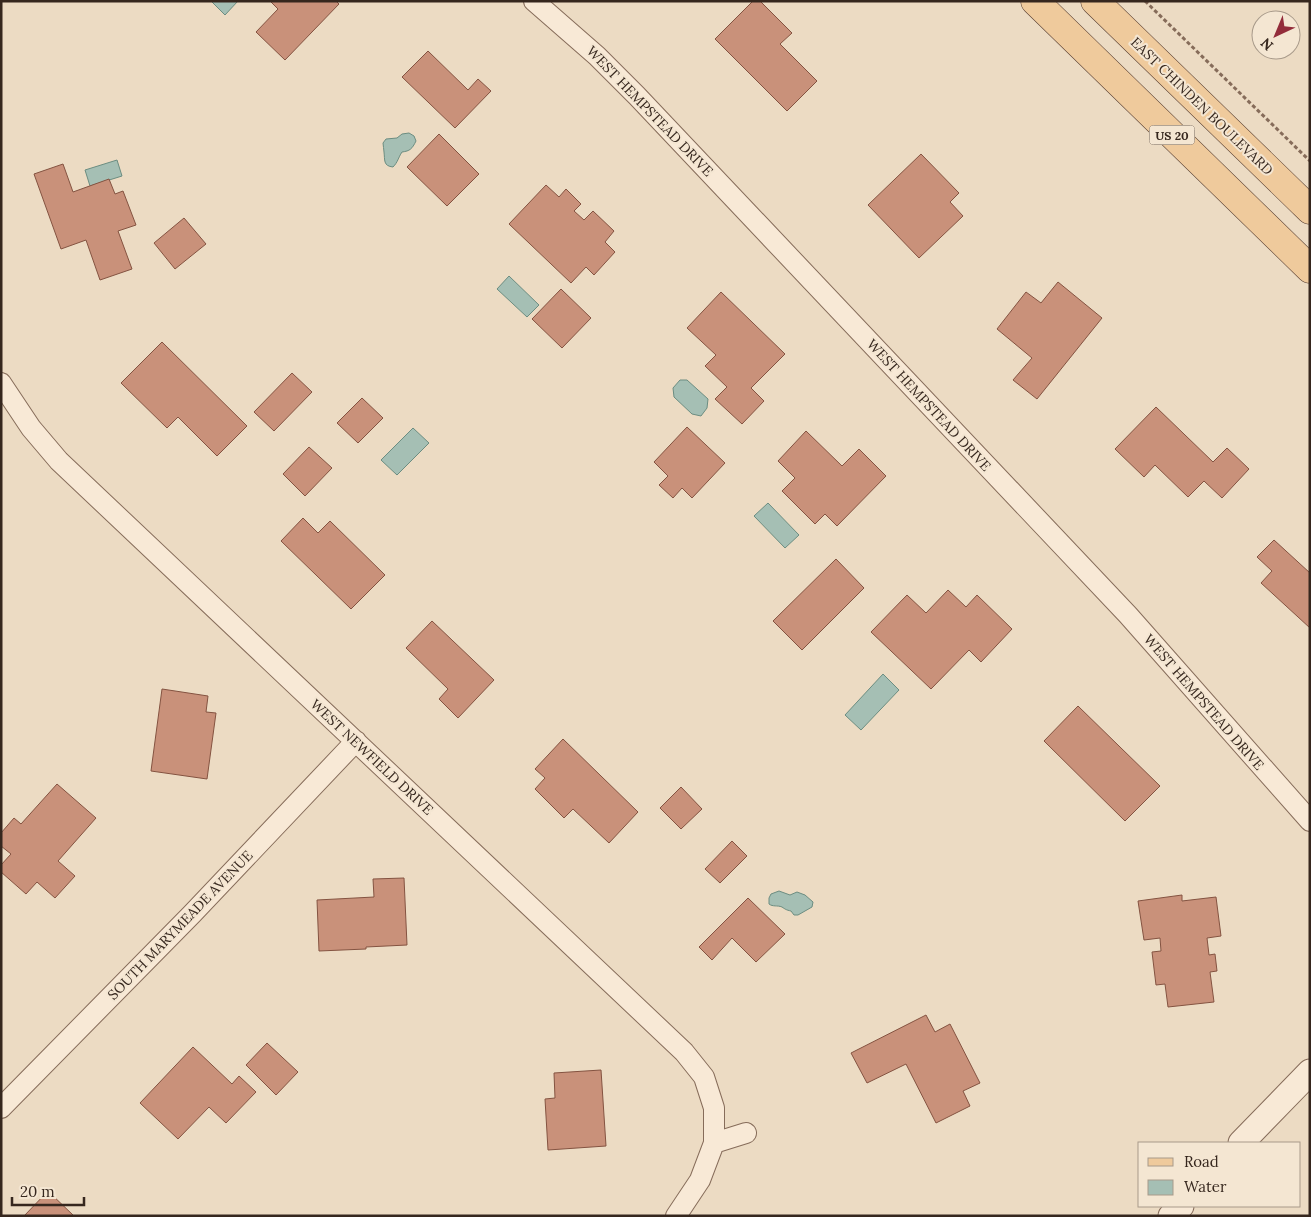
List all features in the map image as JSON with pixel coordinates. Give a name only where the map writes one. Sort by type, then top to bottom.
[{"type":"main road","name":"US 20","points":[[1034,1],[1310,269]]},
{"type":"main road","name":"EAST CHINDEN BOULEVARD","points":[[1095,1],[1310,210]]},
{"type":"street","name":"WEST HEMPSTEAD DRIVE","points":[[534,1],[597,56],[637,96],[1128,615],[1310,821]]},
{"type":"street","name":"WEST NEWFIELD DRIVE","points":[[1,383],[31,428],[59,461],[684,1052],[704,1077],[714,1108],[714,1143]]},
{"type":"street","name":"SOUTH MARYMEADE AVENUE","points":[[1,1108],[192,914],[356,742]]},
{"type":"street","points":[[1242,1142],[1310,1072]]},
{"type":"street","points":[[676,1216],[700,1180],[714,1143],[746,1134]]},
{"type":"path","points":[[1145,1],[1310,161]]},
{"type":"water","points":[[211,1],[238,1],[225,15]]},
{"type":"water","points":[[409,133],[414,136],[416,141],[413,146],[409,150],[402,152],[393,167],[386,164],[383,143],[386,139],[397,138],[402,134]]},
{"type":"water","points":[[117,160],[122,176],[90,186],[85,170]]},
{"type":"water","points":[[509,276],[539,305],[527,317],[497,289]]},
{"type":"water","points":[[680,380],[687,380],[708,399],[707,408],[701,416],[692,414],[674,397],[673,388]]},
{"type":"water","points":[[413,428],[429,443],[397,475],[381,460]]},
{"type":"water","points":[[768,503],[799,535],[785,548],[754,516]]},
{"type":"water","points":[[883,674],[899,690],[861,730],[845,715]]},
{"type":"water","points":[[779,891],[790,895],[797,892],[805,895],[813,902],[812,907],[798,915],[794,915],[791,911],[782,907],[769,904],[771,894]]},
{"type":"building","points":[[270,1],[336,1],[339,4],[285,60],[256,32],[278,9]]},
{"type":"building","points":[[753,1],[760,1],[792,33],[780,44],[817,81],[787,111],[715,39]]},
{"type":"building","points":[[428,51],[468,90],[478,79],[491,91],[455,128],[402,77]]},
{"type":"building","points":[[439,134],[479,174],[447,206],[407,167]]},
{"type":"building","points":[[921,154],[959,193],[950,202],[963,216],[919,258],[868,205]]},
{"type":"building","points":[[63,164],[73,192],[109,179],[115,194],[123,191],[136,225],[118,231],[132,269],[100,280],[86,240],[61,249],[34,174]]},
{"type":"building","points":[[546,185],[559,197],[566,189],[581,204],[574,211],[584,220],[593,211],[614,231],[605,242],[615,252],[594,275],[586,267],[571,283],[509,224]]},
{"type":"building","points":[[184,218],[206,244],[175,269],[154,243]]},
{"type":"building","points":[[1058,282],[1102,318],[1037,399],[1013,380],[1032,358],[997,329],[1026,292],[1041,303]]},
{"type":"building","points":[[561,289],[591,318],[562,348],[532,319]]},
{"type":"building","points":[[721,292],[785,354],[751,388],[764,401],[742,424],[715,399],[727,387],[705,366],[716,355],[687,328]]},
{"type":"building","points":[[162,342],[247,426],[217,456],[178,417],[167,428],[121,383]]},
{"type":"building","points":[[292,373],[312,392],[274,431],[254,412]]},
{"type":"building","points":[[362,398],[383,418],[358,443],[337,423]]},
{"type":"building","points":[[1156,407],[1213,462],[1227,448],[1249,469],[1222,498],[1204,481],[1188,497],[1155,465],[1144,477],[1115,449]]},
{"type":"building","points":[[687,427],[725,463],[692,498],[682,488],[673,498],[659,485],[668,476],[654,462]]},
{"type":"building","points":[[806,431],[842,466],[859,449],[886,476],[837,526],[825,514],[815,524],[782,491],[795,478],[778,461]]},
{"type":"building","points":[[309,447],[332,468],[305,496],[283,474]]},
{"type":"building","points":[[303,518],[318,533],[330,521],[385,575],[351,609],[281,541]]},
{"type":"building","points":[[1274,540],[1310,573],[1310,628],[1261,583],[1272,571],[1257,557]]},
{"type":"building","points":[[836,559],[864,588],[802,650],[773,621]]},
{"type":"building","points":[[948,590],[966,607],[977,595],[1012,629],[981,662],[969,650],[931,689],[871,632],[907,595],[926,613]]},
{"type":"building","points":[[432,621],[494,680],[458,718],[439,699],[448,689],[406,648]]},
{"type":"building","points":[[162,689],[208,696],[206,712],[216,713],[207,779],[151,771]]},
{"type":"building","points":[[1078,706],[1160,786],[1125,821],[1044,741]]},
{"type":"building","points":[[563,739],[638,812],[609,843],[573,809],[564,818],[535,789],[545,778],[535,769]]},
{"type":"building","points":[[57,784],[96,818],[58,861],[75,876],[55,898],[37,882],[26,894],[1,872],[1,865],[11,854],[1,846],[1,833],[14,818],[21,824]]},
{"type":"building","points":[[681,787],[702,809],[681,829],[660,808]]},
{"type":"building","points":[[732,841],[747,856],[720,883],[705,869]]},
{"type":"building","points":[[404,878],[407,945],[319,951],[317,900],[374,897],[373,879]]},
{"type":"building","points":[[1182,895],[1182,901],[1216,897],[1221,936],[1207,938],[1209,955],[1215,954],[1217,971],[1210,972],[1214,1002],[1168,1007],[1165,984],[1156,985],[1152,952],[1161,951],[1160,938],[1144,940],[1138,901]]},
{"type":"building","points":[[748,898],[785,934],[756,962],[732,938],[712,960],[699,947]]},
{"type":"building","points":[[926,1015],[935,1032],[950,1024],[980,1083],[963,1091],[970,1106],[936,1123],[906,1064],[867,1083],[851,1053]]},
{"type":"building","points":[[267,1043],[298,1072],[276,1095],[246,1065]]},
{"type":"building","points":[[193,1047],[232,1084],[239,1076],[256,1092],[226,1123],[209,1107],[178,1139],[140,1103]]},
{"type":"building","points":[[601,1070],[606,1146],[548,1150],[545,1099],[555,1098],[554,1073]]},
{"type":"building","points":[[48,1191],[74,1216],[24,1216]]}]
